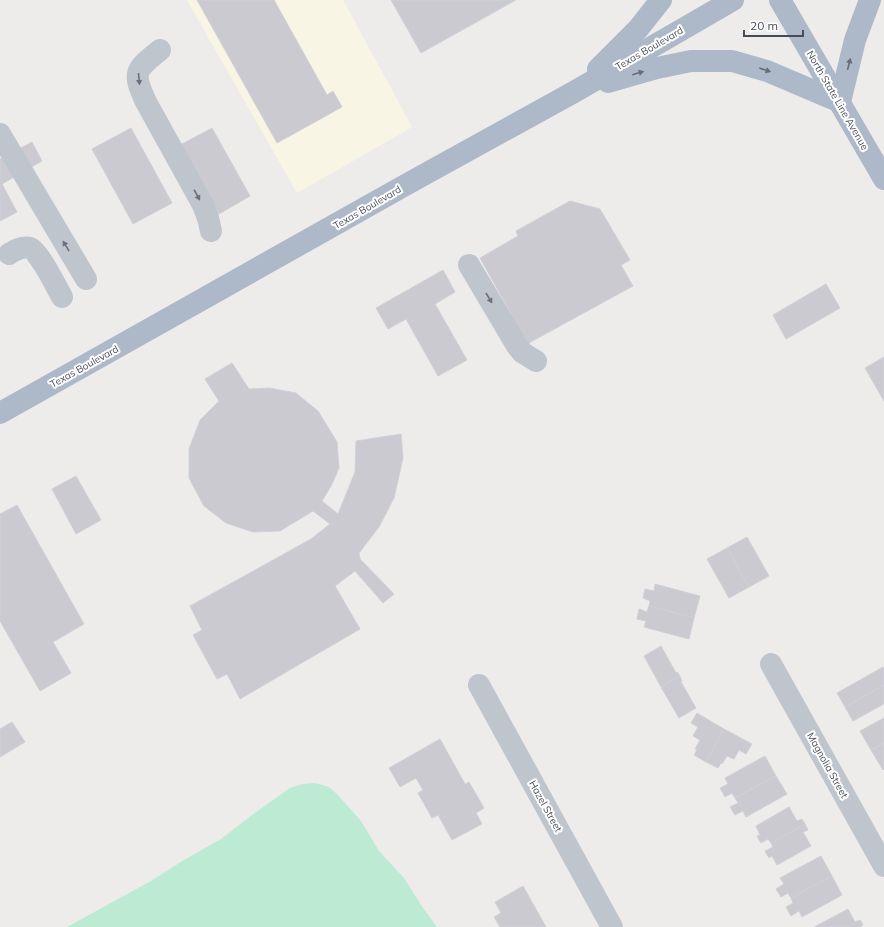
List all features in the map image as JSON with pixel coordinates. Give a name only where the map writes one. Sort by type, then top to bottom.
[{"type":"main road","points":[[574,92],[638,29],[661,0]]},
{"type":"main road","name":"Texas Boulevard","points":[[0,413],[574,92],[733,0]]},
{"type":"main road","name":"North State Line Avenue","points":[[780,0],[884,179]]},
{"type":"main road","points":[[574,92],[657,68],[692,61],[732,61],[767,71],[840,102],[855,40],[870,0]]},
{"type":"street","points":[[160,50],[139,69],[137,78],[146,102],[203,205],[211,231]]},
{"type":"street","points":[[0,134],[86,279]]},
{"type":"street","points":[[9,254],[22,248],[33,249],[62,297]]},
{"type":"street","points":[[469,265],[517,346],[523,353],[536,360]]},
{"type":"street","name":"Magnolia Street","points":[[771,664],[884,866]]},
{"type":"street","name":"Hazel Street","points":[[480,685],[612,927]]},
{"type":"shaded area","points":[[187,0],[343,0],[412,127],[297,193]]},
{"type":"green space","points":[[315,783],[329,787],[361,821],[379,851],[404,878],[437,927],[67,927],[151,881],[221,839],[290,788],[303,784]]},
{"type":"building","points":[[197,0],[274,0],[327,95],[333,91],[342,107],[277,143]]},
{"type":"building","points":[[391,0],[516,0],[421,53]]},
{"type":"building","points":[[131,128],[172,203],[133,224],[92,149]]},
{"type":"building","points":[[212,128],[250,196],[219,214],[180,145]]},
{"type":"building","points":[[32,142],[42,161],[2,184],[17,212],[0,221],[0,159]]},
{"type":"building","points":[[570,201],[600,209],[630,260],[621,265],[633,286],[527,344],[497,322],[511,314],[480,258],[518,236],[516,231]]},
{"type":"building","points":[[443,270],[455,292],[435,304],[467,360],[438,376],[406,319],[388,329],[376,308]]},
{"type":"building","points":[[826,284],[840,308],[786,339],[773,315]]},
{"type":"building","points":[[884,357],[884,401],[865,368]]},
{"type":"building","points":[[232,363],[249,389],[269,388],[296,393],[318,411],[337,442],[339,468],[322,501],[338,514],[355,472],[356,441],[401,434],[403,458],[394,498],[379,527],[359,553],[360,559],[394,594],[383,603],[355,571],[335,586],[360,629],[240,699],[227,674],[217,679],[193,635],[202,630],[190,606],[311,539],[330,524],[313,511],[280,531],[253,532],[226,523],[204,506],[189,478],[189,449],[200,420],[219,401],[205,379]]},
{"type":"building","points":[[76,476],[101,520],[76,534],[52,489]]},
{"type":"building","points":[[17,505],[84,624],[53,642],[71,673],[40,691],[0,621],[0,514]]},
{"type":"building","points":[[747,537],[769,576],[749,587],[727,548]]},
{"type":"building","points":[[727,548],[749,587],[729,598],[707,559]]},
{"type":"building","points":[[655,584],[700,596],[694,618],[649,606],[650,601],[643,598],[645,589],[654,591]]},
{"type":"building","points":[[649,606],[694,618],[689,639],[644,627],[646,621],[637,619],[639,609],[647,612]]},
{"type":"building","points":[[661,646],[676,673],[677,672],[680,676],[661,687],[644,656]]},
{"type":"building","points":[[883,667],[884,685],[845,707],[837,693]]},
{"type":"building","points":[[680,676],[681,682],[696,708],[679,718],[661,687]]},
{"type":"building","points":[[884,685],[884,704],[853,721],[845,707]]},
{"type":"building","points":[[697,713],[724,729],[706,762],[694,755],[697,750],[695,749],[700,740],[693,736],[698,727],[691,723]]},
{"type":"building","points":[[884,718],[884,743],[871,750],[860,731]]},
{"type":"building","points":[[12,722],[25,742],[0,757],[0,729]]},
{"type":"building","points":[[724,729],[752,744],[746,754],[739,750],[734,759],[727,756],[718,768],[706,762]]},
{"type":"building","points":[[440,739],[465,784],[469,782],[484,808],[476,813],[482,824],[452,840],[438,815],[432,818],[418,793],[423,790],[416,778],[400,787],[389,768]]},
{"type":"building","points":[[884,743],[884,769],[883,770],[871,750]]},
{"type":"building","points":[[765,756],[776,776],[735,798],[732,793],[725,797],[720,788],[728,784],[725,778]]},
{"type":"building","points":[[776,776],[787,794],[746,817],[743,811],[735,815],[730,807],[738,803],[735,798]]},
{"type":"building","points":[[789,807],[797,821],[802,819],[805,824],[771,843],[768,839],[761,843],[757,836],[760,835],[756,826]]},
{"type":"building","points":[[805,824],[808,830],[803,832],[811,846],[777,865],[772,856],[769,858],[765,851],[773,847],[771,843]]},
{"type":"building","points":[[821,856],[832,876],[791,898],[788,893],[781,897],[776,889],[784,884],[780,878]]},
{"type":"building","points":[[832,876],[842,895],[802,917],[799,911],[791,916],[786,907],[793,903],[791,898]]},
{"type":"building","points":[[523,886],[546,927],[500,927],[494,917],[501,913],[495,902]]},
{"type":"building","points":[[848,909],[855,922],[860,920],[863,925],[860,927],[814,927]]}]
